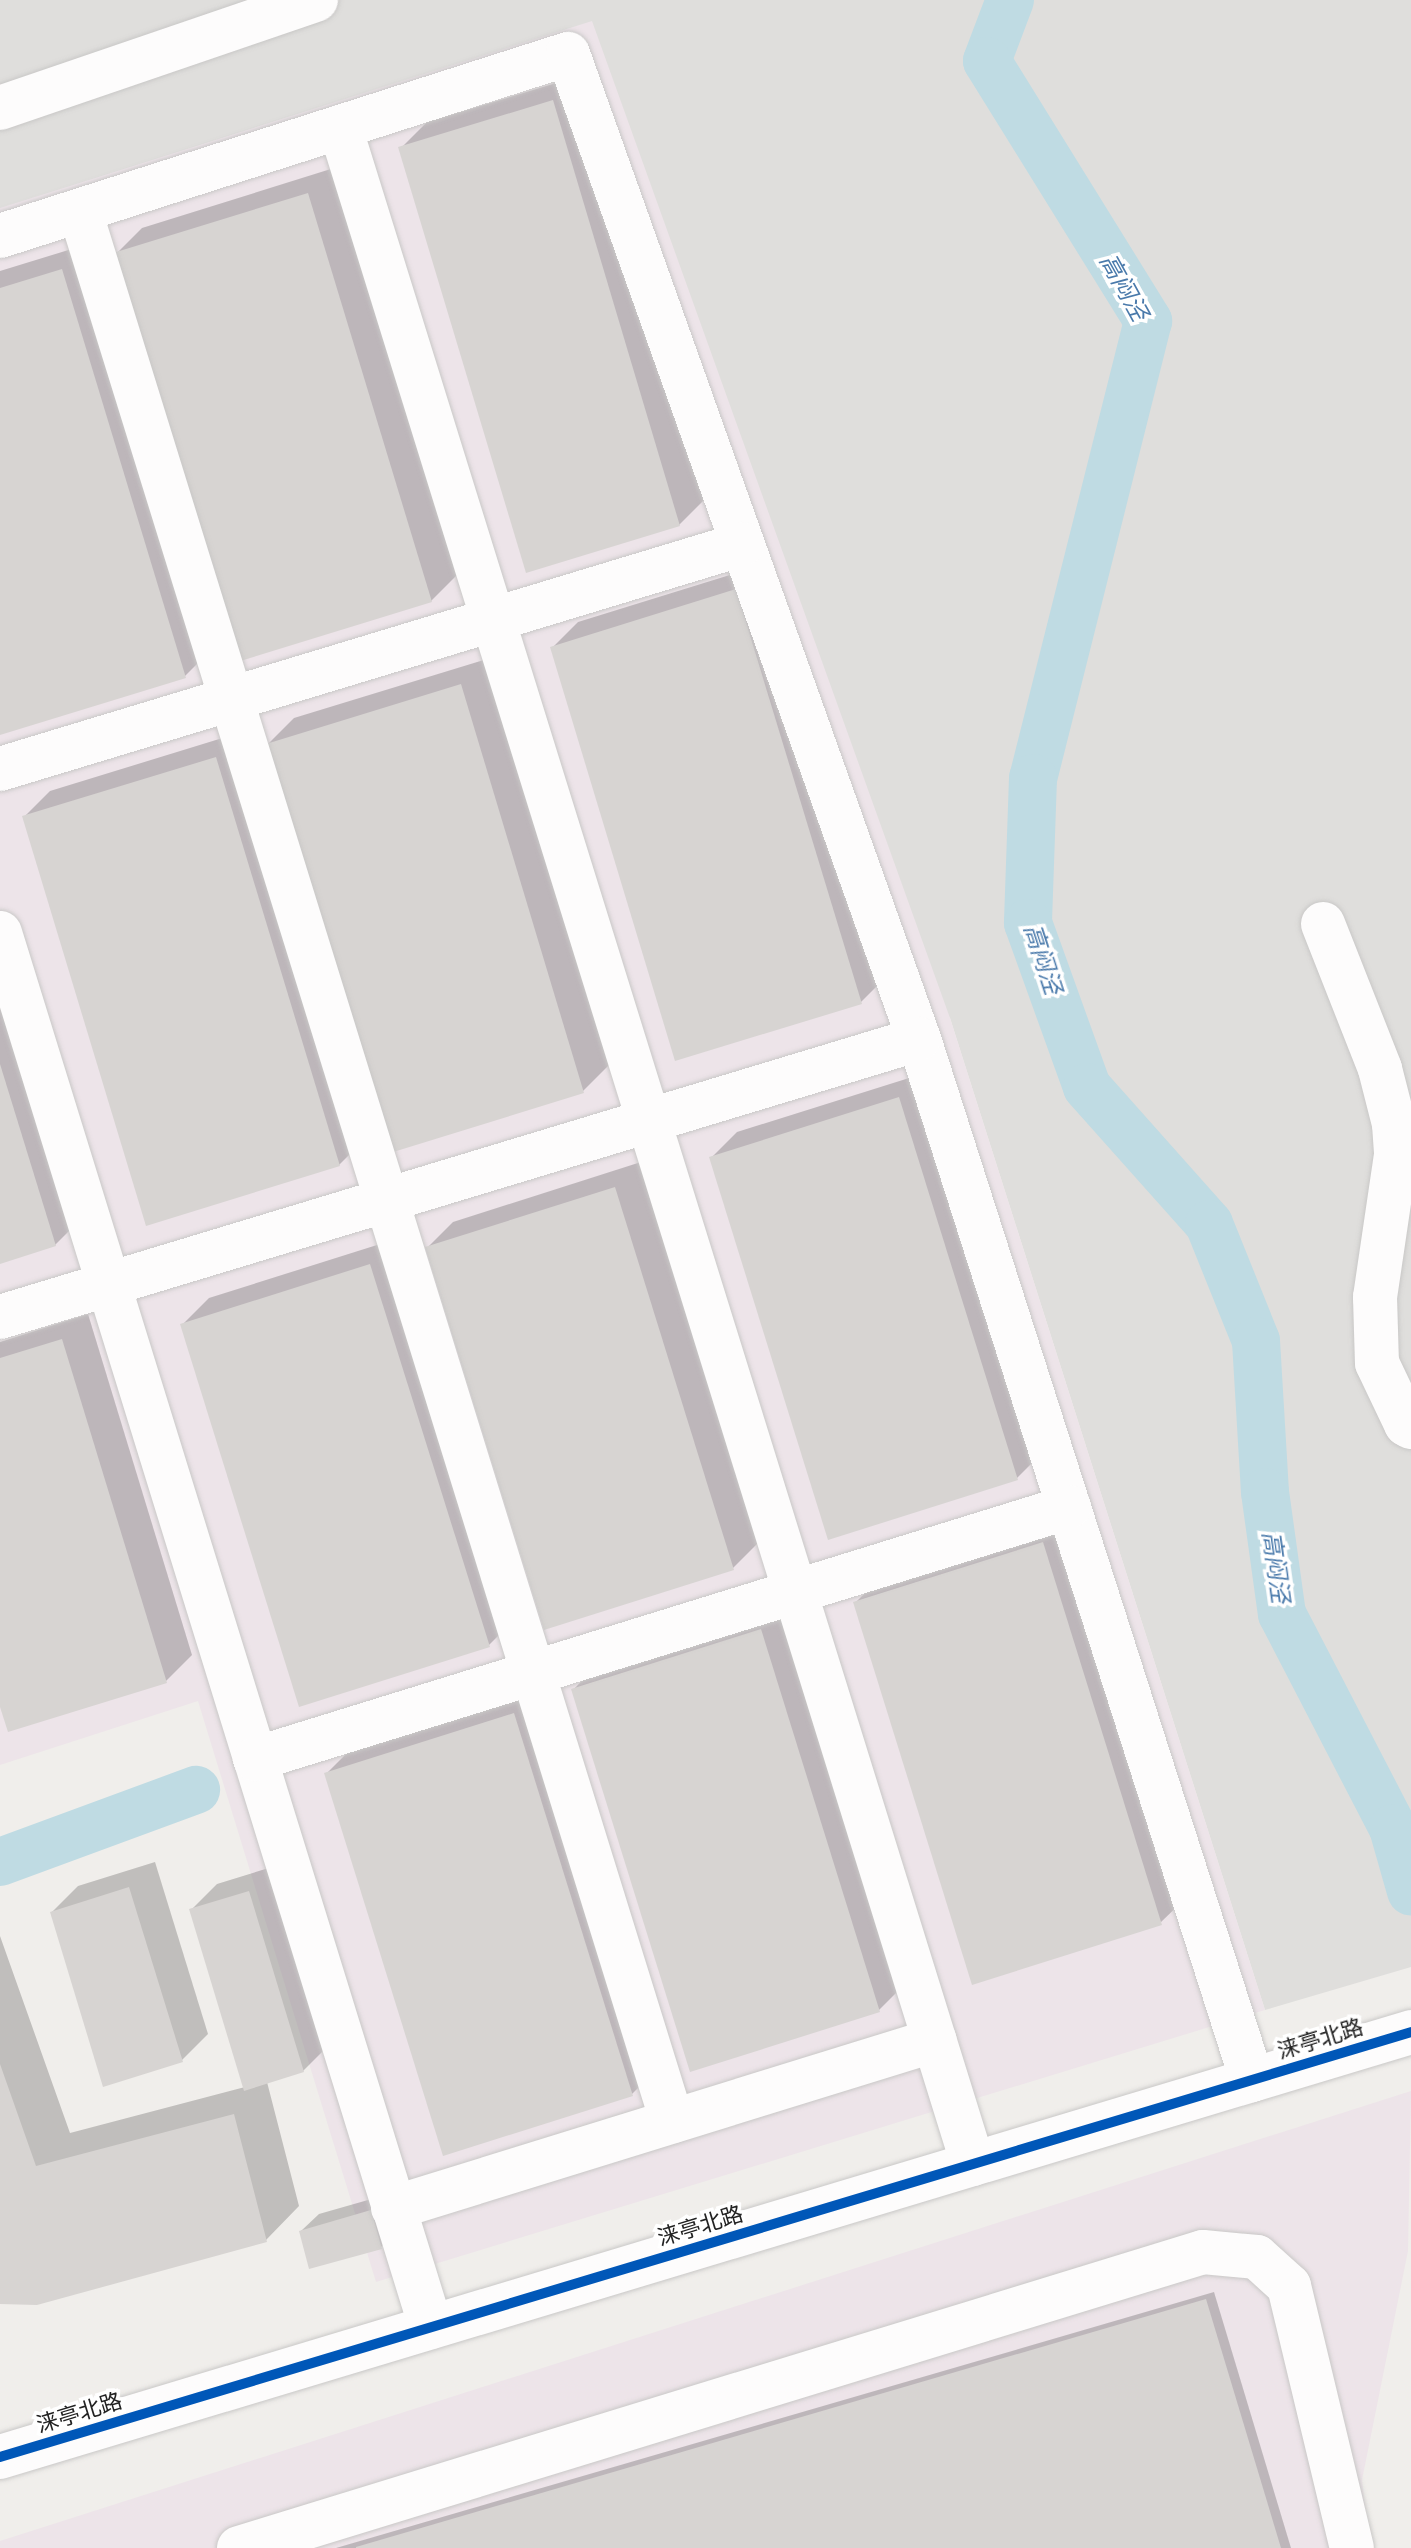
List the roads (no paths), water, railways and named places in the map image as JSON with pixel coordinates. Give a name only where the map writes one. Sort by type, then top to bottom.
[{"type":"street","points":[[0,108],[316,0]]},
{"type":"street","points":[[0,236],[568,54],[919,1039],[1252,2080]]},
{"type":"street","points":[[340,127],[973,2164]]},
{"type":"street","points":[[80,211],[672,2121]]},
{"type":"street","points":[[0,769],[743,544]]},
{"type":"street","points":[[1323,924],[1403,1123],[1375,1297],[1377,1363],[1406,1424],[1411,1427]]},
{"type":"street","points":[[0,933],[431,2327]]},
{"type":"street","points":[[0,1317],[919,1039]]},
{"type":"street","points":[[255,1759],[1069,1507]]},
{"type":"street","name":"涞亭北路","points":[[0,2457],[1401,2035]]},
{"type":"street","points":[[393,2208],[935,2040]]},
{"type":"street","points":[[239,2548],[1203,2252],[1257,2257],[1289,2286],[1352,2548]]},
{"type":"waterway","name":"高闷泾","points":[[1010,0],[987,61],[1148,321],[1033,778],[1028,923],[1087,1087],[1209,1224],[1256,1341],[1265,1492],[1282,1614],[1393,1828],[1411,1891]]},
{"type":"waterway","points":[[0,1862],[196,1790]]}]
